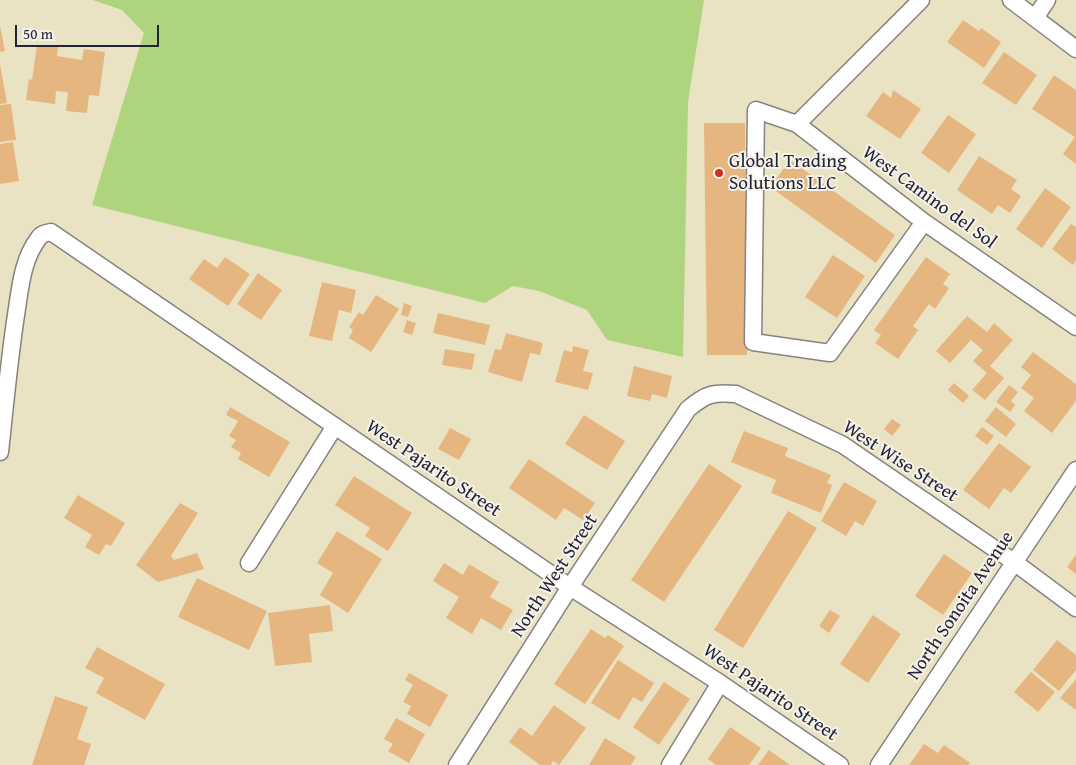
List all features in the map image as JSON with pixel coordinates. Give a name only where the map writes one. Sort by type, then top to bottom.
[{"type":"street","points":[[797,124],[921,0]]},
{"type":"street","points":[[1011,0],[1076,49]]},
{"type":"street","points":[[1035,18],[1047,0]]},
{"type":"street","name":"West Camino del Sol","points":[[924,222],[830,353],[753,342],[756,110],[797,124],[924,222],[1076,327]]},
{"type":"street","name":"West Pajarito Street","points":[[5,350],[22,274],[30,253],[38,238],[44,233],[51,232],[570,587],[720,683],[840,765]]},
{"type":"street","points":[[0,452],[5,350]]},
{"type":"street","name":"West Wise Street","points":[[688,409],[704,396],[722,393],[736,394],[843,446],[1014,562],[1076,608]]},
{"type":"street","name":"North West Street","points":[[457,765],[570,587],[688,409]]},
{"type":"street","points":[[249,563],[335,426]]},
{"type":"street","name":"North Sonoita Avenue","points":[[879,765],[1076,470]]},
{"type":"street","points":[[670,765],[720,683]]},
{"type":"green space","points":[[93,0],[704,0],[688,102],[683,357],[607,340],[587,310],[539,291],[513,286],[485,303],[92,205],[144,33],[122,10]]},
{"type":"building","points":[[963,20],[979,31],[981,28],[1001,42],[984,68],[947,42]]},
{"type":"building","points":[[0,26],[5,51],[0,52]]},
{"type":"building","points":[[37,45],[58,47],[57,56],[82,60],[84,49],[105,52],[99,96],[89,95],[87,113],[66,111],[68,92],[56,91],[55,104],[26,100],[29,79],[32,80]]},
{"type":"building","points":[[1004,52],[1037,75],[1016,105],[982,83]]},
{"type":"building","points":[[0,64],[7,103],[0,104]]},
{"type":"building","points":[[1054,75],[1076,90],[1076,164],[1063,154],[1075,137],[1032,109]]},
{"type":"building","points":[[893,90],[921,109],[900,139],[866,116],[883,92],[891,98]]},
{"type":"building","points":[[11,104],[16,140],[0,142],[0,105]]},
{"type":"building","points":[[948,115],[976,134],[949,173],[921,153]]},
{"type":"building","points":[[704,123],[745,123],[747,355],[707,355]]},
{"type":"building","points":[[13,142],[19,181],[0,184],[0,144]]},
{"type":"building","points":[[979,156],[1017,180],[1011,189],[1021,196],[1010,213],[998,205],[992,214],[957,190]]},
{"type":"building","points":[[790,160],[895,235],[876,263],[770,187]]},
{"type":"building","points":[[1045,188],[1071,207],[1042,248],[1016,229]]},
{"type":"building","points":[[1071,224],[1076,227],[1076,260],[1073,265],[1052,249]]},
{"type":"building","points":[[833,255],[865,276],[837,318],[805,297]]},
{"type":"building","points":[[225,257],[250,274],[228,306],[189,279],[204,259],[217,268]]},
{"type":"building","points":[[926,257],[950,274],[943,284],[949,288],[935,309],[929,304],[913,326],[918,330],[898,359],[875,343],[881,335],[874,330]]},
{"type":"building","points":[[258,273],[282,290],[261,320],[237,304]]},
{"type":"building","points":[[322,282],[356,290],[351,313],[339,310],[332,341],[309,336]]},
{"type":"building","points":[[376,295],[399,309],[371,352],[349,338],[353,330],[349,327],[359,312],[363,315]]},
{"type":"building","points":[[404,303],[412,306],[408,317],[401,315]]},
{"type":"building","points":[[438,313],[490,325],[485,345],[433,333]]},
{"type":"building","points":[[967,316],[987,332],[994,323],[1013,340],[990,366],[1004,378],[985,400],[972,390],[987,373],[973,361],[983,350],[971,340],[950,363],[936,351]]},
{"type":"building","points":[[407,320],[416,323],[412,335],[403,332]]},
{"type":"building","points":[[506,333],[543,343],[540,355],[530,353],[522,382],[488,372],[495,349],[501,350]]},
{"type":"building","points":[[573,346],[589,350],[583,371],[593,373],[588,390],[555,382],[564,350],[572,352]]},
{"type":"building","points":[[445,349],[475,354],[472,370],[442,365]]},
{"type":"building","points":[[1033,352],[1076,384],[1076,401],[1052,433],[1024,411],[1034,398],[1021,388],[1031,375],[1021,367]]},
{"type":"building","points":[[634,366],[672,376],[667,398],[652,394],[650,401],[627,396]]},
{"type":"building","points":[[954,383],[969,396],[963,403],[948,390]]},
{"type":"building","points":[[1009,385],[1018,392],[1011,401],[1015,405],[1010,412],[996,402]]},
{"type":"building","points":[[230,407],[290,442],[269,477],[238,459],[241,453],[231,447],[236,440],[229,436],[238,421],[226,415]]},
{"type":"building","points":[[996,407],[1016,424],[1006,437],[985,421]]},
{"type":"building","points":[[584,415],[625,441],[607,470],[565,444]]},
{"type":"building","points":[[892,419],[901,425],[892,436],[884,429]]},
{"type":"building","points":[[982,427],[994,436],[987,445],[975,436]]},
{"type":"building","points":[[450,428],[471,439],[459,460],[438,449]]},
{"type":"building","points":[[744,431],[788,448],[785,456],[831,475],[827,483],[832,485],[821,513],[771,493],[776,480],[731,462]]},
{"type":"building","points":[[999,443],[1031,467],[1011,493],[1004,488],[989,509],[963,490]]},
{"type":"building","points":[[529,459],[595,503],[583,520],[564,508],[556,520],[509,488]]},
{"type":"building","points":[[709,464],[742,486],[664,602],[631,580]]},
{"type":"building","points":[[354,476],[412,513],[388,551],[365,536],[370,528],[335,505]]},
{"type":"building","points":[[844,482],[877,501],[863,526],[855,521],[846,536],[821,521]]},
{"type":"building","points":[[78,495],[125,523],[111,546],[106,544],[99,555],[85,547],[92,535],[64,518]]},
{"type":"building","points":[[180,503],[198,513],[171,556],[174,560],[197,553],[204,569],[158,582],[136,565]]},
{"type":"building","points":[[788,511],[817,528],[743,648],[714,630]]},
{"type":"building","points":[[337,531],[382,559],[348,613],[320,595],[333,573],[317,563]]},
{"type":"building","points":[[944,554],[972,573],[943,615],[915,596]]},
{"type":"building","points":[[1076,555],[1076,574],[1067,567]]},
{"type":"building","points":[[444,563],[463,575],[469,564],[499,582],[490,597],[513,610],[501,630],[481,618],[472,634],[446,618],[459,597],[433,581]]},
{"type":"building","points":[[197,578],[267,611],[249,650],[178,617]]},
{"type":"building","points":[[330,605],[333,631],[309,634],[312,662],[275,666],[268,613]]},
{"type":"building","points":[[830,610],[840,616],[829,633],[819,626]]},
{"type":"building","points":[[873,615],[901,634],[868,683],[840,664]]},
{"type":"building","points":[[591,629],[605,638],[608,635],[624,646],[585,704],[554,684]]},
{"type":"building","points":[[1057,640],[1076,655],[1076,670],[1059,691],[1033,670]]},
{"type":"building","points":[[97,647],[165,684],[145,720],[96,693],[104,678],[85,668]]},
{"type":"building","points":[[618,660],[654,683],[642,702],[633,697],[619,720],[591,703]]},
{"type":"building","points":[[1031,672],[1055,692],[1038,712],[1014,692]]},
{"type":"building","points":[[409,673],[448,695],[430,727],[407,714],[411,706],[403,702],[413,685],[405,680]]},
{"type":"building","points":[[1076,679],[1076,710],[1060,698]]},
{"type":"building","points":[[664,682],[690,699],[659,745],[633,727]]},
{"type":"building","points":[[55,696],[88,707],[77,739],[91,744],[84,765],[32,765]]},
{"type":"building","points":[[554,705],[586,728],[559,765],[553,761],[551,765],[540,765],[509,742],[520,727],[532,736]]},
{"type":"building","points":[[396,718],[425,734],[409,763],[388,751],[393,744],[384,739]]},
{"type":"building","points":[[730,727],[761,748],[749,765],[716,765],[708,759]]},
{"type":"building","points":[[605,738],[636,757],[631,765],[589,765]]},
{"type":"building","points":[[924,744],[938,753],[944,745],[970,763],[968,765],[909,765]]},
{"type":"building","points":[[769,750],[790,765],[758,765]]},
{"type":"place","name":"Global Trading Solutions LLC","points":[[719,173]]}]
